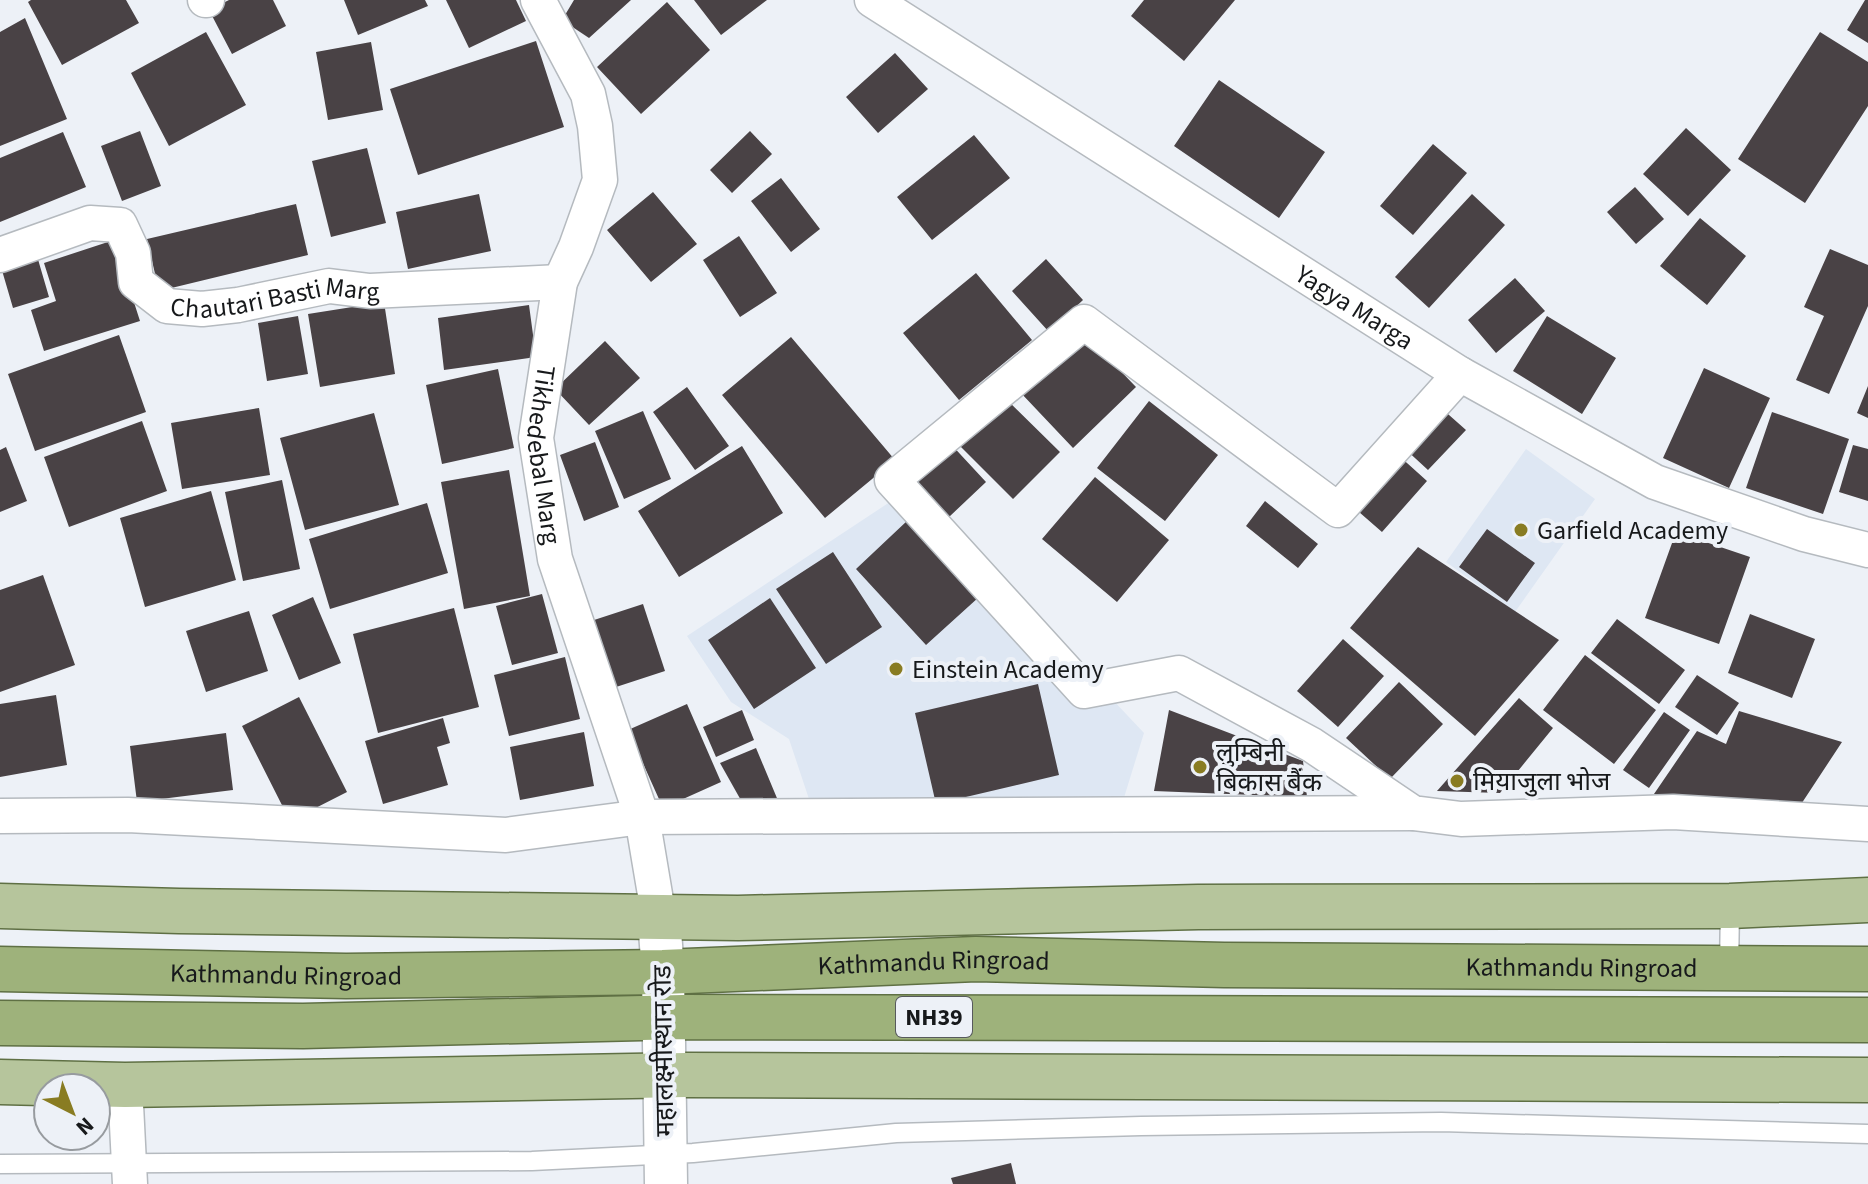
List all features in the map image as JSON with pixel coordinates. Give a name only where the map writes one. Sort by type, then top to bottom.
[{"type":"highway","name":"Kathmandu Ringroad","points":[[0,969],[346,976],[663,972],[976,959],[1224,965],[1868,969]]},
{"type":"highway","name":"Kathmandu Ringroad","points":[[0,1023],[303,1026],[662,1017],[1868,1020]]},
{"type":"main road","points":[[0,906],[659,918],[1213,907],[1730,906],[1868,900]]},
{"type":"main road","points":[[0,1082],[125,1085],[665,1075],[1868,1080]]},
{"type":"street","name":"Tikhedebal Marg","points":[[538,0],[588,94],[595,126],[600,180],[560,282],[536,438],[555,559],[642,817],[659,918]]},
{"type":"street","name":"Yagya Marga","points":[[872,0],[1460,374],[1655,482],[1804,534],[1868,550]]},
{"type":"street","name":"Chautari Basti Marg","points":[[0,255],[90,223],[120,225],[133,253],[136,282],[167,306],[202,309],[238,305],[329,286],[370,291],[560,282]]},
{"type":"street","points":[[1413,813],[1312,745],[1179,673],[1084,691],[892,480],[1084,322],[1338,510],[1460,374]]},
{"type":"street","points":[[0,816],[128,815],[506,835],[642,817],[1413,813],[1461,819],[1673,812],[1868,824]]},
{"type":"street","name":"महालक्ष्मीस्थान रोड","points":[[659,918],[663,972],[665,1170]]},
{"type":"street","points":[[125,1085],[129,1174]]},
{"type":"lane","points":[[1729,970],[1730,906]]},
{"type":"lane","points":[[0,1164],[129,1174],[532,1161],[665,1170],[896,1133],[1141,1126],[1441,1122],[1868,1134]]},
{"type":"shaded area","name":"Garfield Academy","points":[[1526,449],[1595,499],[1515,612],[1446,562]]},
{"type":"shaded area","name":"Einstein Academy","points":[[902,494],[961,539],[1144,733],[1122,804],[819,829],[789,739],[731,702],[687,636]]},
{"type":"building","points":[[126,0],[139,23],[62,65],[28,2]]},
{"type":"building","points":[[229,0],[273,0],[286,26],[232,54],[209,10]]},
{"type":"building","points":[[344,0],[425,0],[428,6],[358,35]]},
{"type":"building","points":[[446,0],[516,0],[526,21],[469,48]]},
{"type":"building","points":[[574,0],[631,0],[589,38],[562,20]]},
{"type":"building","points":[[694,0],[767,0],[721,35]]},
{"type":"building","points":[[1144,0],[1235,0],[1184,61],[1131,16]]},
{"type":"building","points":[[1865,0],[1868,0],[1868,43],[1847,30]]},
{"type":"building","points":[[667,2],[710,50],[641,114],[597,67]]},
{"type":"building","points":[[25,18],[67,119],[0,146],[0,32]]},
{"type":"building","points":[[206,32],[246,105],[169,146],[131,73]]},
{"type":"building","points":[[1820,32],[1868,62],[1868,106],[1805,203],[1738,159]]},
{"type":"building","points":[[536,41],[564,127],[418,175],[390,89]]},
{"type":"building","points":[[371,42],[383,110],[328,120],[316,52]]},
{"type":"building","points":[[895,53],[928,89],[878,133],[846,97]]},
{"type":"building","points":[[1219,80],[1325,152],[1279,218],[1174,146]]},
{"type":"building","points":[[1686,128],[1731,170],[1688,216],[1643,174]]},
{"type":"building","points":[[140,131],[161,186],[122,201],[101,146]]},
{"type":"building","points":[[750,131],[772,154],[732,193],[710,170]]},
{"type":"building","points":[[63,132],[86,187],[0,222],[0,158]]},
{"type":"building","points":[[974,135],[1010,178],[932,240],[897,197]]},
{"type":"building","points":[[1433,144],[1467,173],[1413,235],[1380,206]]},
{"type":"building","points":[[367,148],[386,223],[331,237],[312,161]]},
{"type":"building","points":[[781,178],[820,229],[791,252],[751,201]]},
{"type":"building","points":[[1635,187],[1664,219],[1636,244],[1607,212]]},
{"type":"building","points":[[653,192],[697,244],[651,282],[607,230]]},
{"type":"building","points":[[479,194],[491,251],[408,269],[396,212]]},
{"type":"building","points":[[1472,194],[1505,225],[1429,308],[1395,277]]},
{"type":"building","points":[[296,204],[308,255],[159,291],[147,239]]},
{"type":"building","points":[[1700,218],[1746,256],[1707,305],[1660,266]]},
{"type":"building","points":[[739,236],[777,293],[740,317],[703,260]]},
{"type":"building","points":[[114,240],[140,321],[44,351],[31,310],[56,301],[44,263]]},
{"type":"building","points":[[1830,249],[1868,265],[1868,306],[1829,394],[1796,380],[1824,316],[1804,307]]},
{"type":"building","points":[[37,256],[49,297],[13,308],[1,267]]},
{"type":"building","points":[[1046,259],[1083,300],[1049,332],[1012,291]]},
{"type":"building","points":[[976,273],[1032,340],[959,400],[903,333]]},
{"type":"building","points":[[1515,278],[1545,311],[1496,353],[1468,320]]},
{"type":"building","points":[[384,302],[395,374],[320,387],[308,314]]},
{"type":"building","points":[[529,305],[536,357],[444,370],[438,318]]},
{"type":"building","points":[[298,316],[308,374],[267,381],[258,323]]},
{"type":"building","points":[[1547,316],[1616,358],[1582,414],[1513,371]]},
{"type":"building","points":[[1083,332],[1136,387],[1073,448],[1020,392]]},
{"type":"building","points":[[119,335],[146,412],[35,451],[8,374]]},
{"type":"building","points":[[791,337],[895,460],[825,518],[722,395]]},
{"type":"building","points":[[605,341],[640,378],[589,425],[555,389]]},
{"type":"building","points":[[1704,368],[1770,398],[1729,488],[1663,458]]},
{"type":"building","points":[[498,369],[514,448],[442,464],[426,385]]},
{"type":"building","points":[[1868,386],[1868,418],[1857,413]]},
{"type":"building","points":[[687,387],[729,446],[695,470],[653,412]]},
{"type":"building","points":[[1005,398],[1060,452],[1013,499],[959,445]]},
{"type":"building","points":[[1149,401],[1218,455],[1165,521],[1097,468]]},
{"type":"building","points":[[1440,407],[1466,430],[1428,470],[1403,447]]},
{"type":"building","points":[[259,408],[270,475],[182,489],[171,423]]},
{"type":"building","points":[[643,411],[671,479],[624,499],[595,431]]},
{"type":"building","points":[[1772,412],[1849,439],[1823,514],[1746,488]]},
{"type":"building","points":[[374,413],[399,505],[305,530],[280,438]]},
{"type":"building","points":[[142,421],[167,491],[69,527],[44,457]]},
{"type":"building","points":[[948,441],[986,482],[949,517],[910,476]]},
{"type":"building","points":[[595,442],[619,507],[584,521],[560,455]]},
{"type":"building","points":[[1853,445],[1868,449],[1868,501],[1839,492]]},
{"type":"building","points":[[742,446],[783,513],[679,577],[638,511]]},
{"type":"building","points":[[6,447],[27,501],[0,512],[0,450]]},
{"type":"building","points":[[1397,454],[1427,481],[1382,532],[1351,505]]},
{"type":"building","points":[[509,470],[530,596],[464,609],[441,482]]},
{"type":"building","points":[[1095,477],[1169,540],[1117,602],[1042,539]]},
{"type":"building","points":[[282,480],[300,569],[243,581],[225,492]]},
{"type":"building","points":[[211,491],[236,580],[145,607],[120,518]]},
{"type":"building","points":[[1265,501],[1318,544],[1298,568],[1246,526]]},
{"type":"building","points":[[427,503],[448,573],[330,609],[309,539]]},
{"type":"building","points":[[908,520],[979,597],[926,645],[856,569]]},
{"type":"building","points":[[1487,529],[1535,563],[1507,602],[1459,567]]},
{"type":"building","points":[[1676,532],[1750,557],[1719,644],[1645,618]]},
{"type":"building","points":[[1418,547],[1559,640],[1475,736],[1350,628]]},
{"type":"building","points":[[833,552],[882,627],[826,664],[776,589]]},
{"type":"building","points":[[43,575],[75,665],[0,692],[0,590]]},
{"type":"building","points":[[542,594],[558,653],[512,665],[496,606]]},
{"type":"building","points":[[313,597],[341,663],[299,680],[272,615]]},
{"type":"building","points":[[770,598],[816,668],[754,709],[708,640]]},
{"type":"building","points":[[643,604],[665,671],[613,688],[591,621]]},
{"type":"building","points":[[454,608],[479,707],[378,733],[353,634]]},
{"type":"building","points":[[249,611],[268,671],[206,692],[186,631]]},
{"type":"building","points":[[1750,614],[1815,639],[1792,698],[1728,673]]},
{"type":"building","points":[[1617,619],[1685,670],[1659,704],[1591,653]]},
{"type":"building","points":[[1343,639],[1384,676],[1338,727],[1297,691]]},
{"type":"building","points":[[1585,655],[1656,710],[1614,764],[1543,710]]},
{"type":"building","points":[[565,657],[580,719],[509,736],[494,675]]},
{"type":"building","points":[[1697,675],[1739,703],[1717,735],[1675,707]]},
{"type":"building","points":[[1399,682],[1443,724],[1390,779],[1346,738]]},
{"type":"building","points":[[1038,684],[1059,775],[936,804],[915,713]]},
{"type":"building","points":[[56,695],[67,765],[0,777],[0,704]]},
{"type":"building","points":[[299,697],[347,792],[290,821],[242,726]]},
{"type":"building","points":[[1519,698],[1553,728],[1500,793],[1437,791]]},
{"type":"building","points":[[687,704],[721,782],[663,808],[628,730]]},
{"type":"building","points":[[742,710],[754,740],[716,757],[703,727]]},
{"type":"building","points":[[1169,710],[1303,761],[1307,797],[1154,791]]},
{"type":"building","points":[[1739,711],[1842,742],[1792,818],[1654,794],[1697,731],[1726,744]]},
{"type":"building","points":[[1664,712],[1690,730],[1649,788],[1623,770]]},
{"type":"building","points":[[443,718],[450,743],[437,747],[448,785],[383,804],[365,741]]},
{"type":"building","points":[[584,732],[594,786],[520,800],[510,747]]},
{"type":"building","points":[[226,733],[233,790],[137,802],[130,746]]},
{"type":"building","points":[[756,748],[779,803],[747,811],[720,763]]},
{"type":"building","points":[[1011,1163],[1016,1184],[953,1184],[951,1178]]},
{"type":"place","name":"Garfield Academy","points":[[1521,530]]},
{"type":"place","name":"Einstein Academy","points":[[896,669]]},
{"type":"place","name":"लुम्बिनी बिकास बैंक","points":[[1200,767]]},
{"type":"place","name":"मियाजुला भोज","points":[[1457,781]]}]
